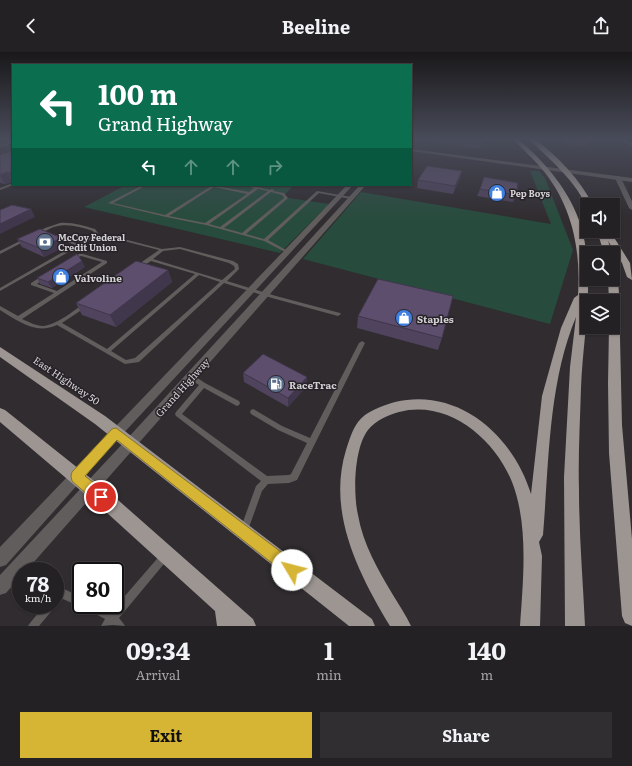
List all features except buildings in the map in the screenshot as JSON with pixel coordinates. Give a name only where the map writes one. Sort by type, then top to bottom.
[{"type":"highway","points":[[543,166],[564,197],[577,228],[580,248]]},
{"type":"highway","points":[[561,166],[566,170],[586,198]]},
{"type":"highway","points":[[610,238],[626,263],[632,277]]},
{"type":"highway","points":[[530,626],[532,563],[548,396],[566,328],[583,286]]},
{"type":"highway","points":[[575,626],[571,490],[575,384],[583,286]]},
{"type":"highway","points":[[614,286],[615,305],[614,398],[620,507],[632,616]]},
{"type":"highway","name":"East Highway 50","points":[[0,351],[116,432],[365,626]]},
{"type":"highway","points":[[401,626],[384,601],[355,541],[345,487],[349,457],[362,427],[374,416],[397,406],[420,403],[441,406],[467,418],[487,433],[506,455],[520,483],[529,519],[532,563]]},
{"type":"highway","points":[[0,414],[77,476],[246,626]]},
{"type":"highway","points":[[224,607],[227,626]]},
{"type":"street","points":[[524,166],[566,170],[632,180]]},
{"type":"street","points":[[529,166],[545,168]]},
{"type":"street","points":[[618,178],[632,207]]},
{"type":"street","name":"Grand Highway","points":[[0,559],[116,432],[349,186]]},
{"type":"street","name":"Grand Highway","points":[[0,587],[131,444],[362,186]]},
{"type":"lane","points":[[0,189],[12,184]]},
{"type":"lane","points":[[143,186],[110,203],[206,224],[265,240],[287,252]]},
{"type":"lane","points":[[166,216],[214,186],[249,193]]},
{"type":"lane","points":[[243,234],[286,198],[283,194],[272,190],[248,186]]},
{"type":"lane","points":[[206,224],[257,188]]},
{"type":"lane","points":[[221,228],[272,190]]},
{"type":"lane","points":[[265,240],[318,192],[351,198]]},
{"type":"lane","points":[[0,290],[94,236],[96,233],[94,230],[66,223],[59,224],[35,235]]},
{"type":"lane","points":[[42,231],[78,245]]},
{"type":"lane","points":[[59,324],[125,362],[137,360],[237,269],[236,265],[180,248],[162,250],[113,237]]},
{"type":"lane","points":[[0,253],[28,238]]},
{"type":"lane","points":[[130,273],[162,250]]},
{"type":"lane","points":[[18,319],[105,262],[81,255],[69,262]]},
{"type":"lane","points":[[150,259],[251,290],[338,314]]},
{"type":"lane","points":[[51,273],[33,284],[58,293]]},
{"type":"lane","points":[[107,352],[198,274]]},
{"type":"lane","points":[[0,308],[18,319],[39,328],[59,324],[91,301]]},
{"type":"lane","points":[[203,384],[178,414],[266,480],[289,479],[294,477],[362,343]]},
{"type":"lane","points":[[191,377],[237,403]]},
{"type":"lane","points":[[253,412],[280,428],[312,442]]},
{"type":"lane","points":[[243,532],[259,489],[266,480]]},
{"type":"lane","points":[[106,626],[166,554]]},
{"type":"lane","points":[[33,626],[43,614]]},
{"type":"lane","points":[[105,614],[113,618],[120,626]]},
{"type":"green space","points":[[530,171],[539,171],[545,178],[573,250],[550,324],[303,259],[361,192],[551,224]]},
{"type":"green space","points":[[124,186],[287,186],[292,187],[282,197],[329,204],[280,253],[84,207]]},
{"type":"place","name":"Pep Boys","points":[[497,193]]},
{"type":"place","name":"McCoy Federal Credit Union","points":[[45,242]]},
{"type":"place","name":"Valvoline","points":[[61,277]]},
{"type":"place","name":"Staples","points":[[404,318]]},
{"type":"place","name":"RaceTrac","points":[[276,384]]},
{"type":"route","points":[[101,497],[77,476],[116,432],[292,570]]}]
